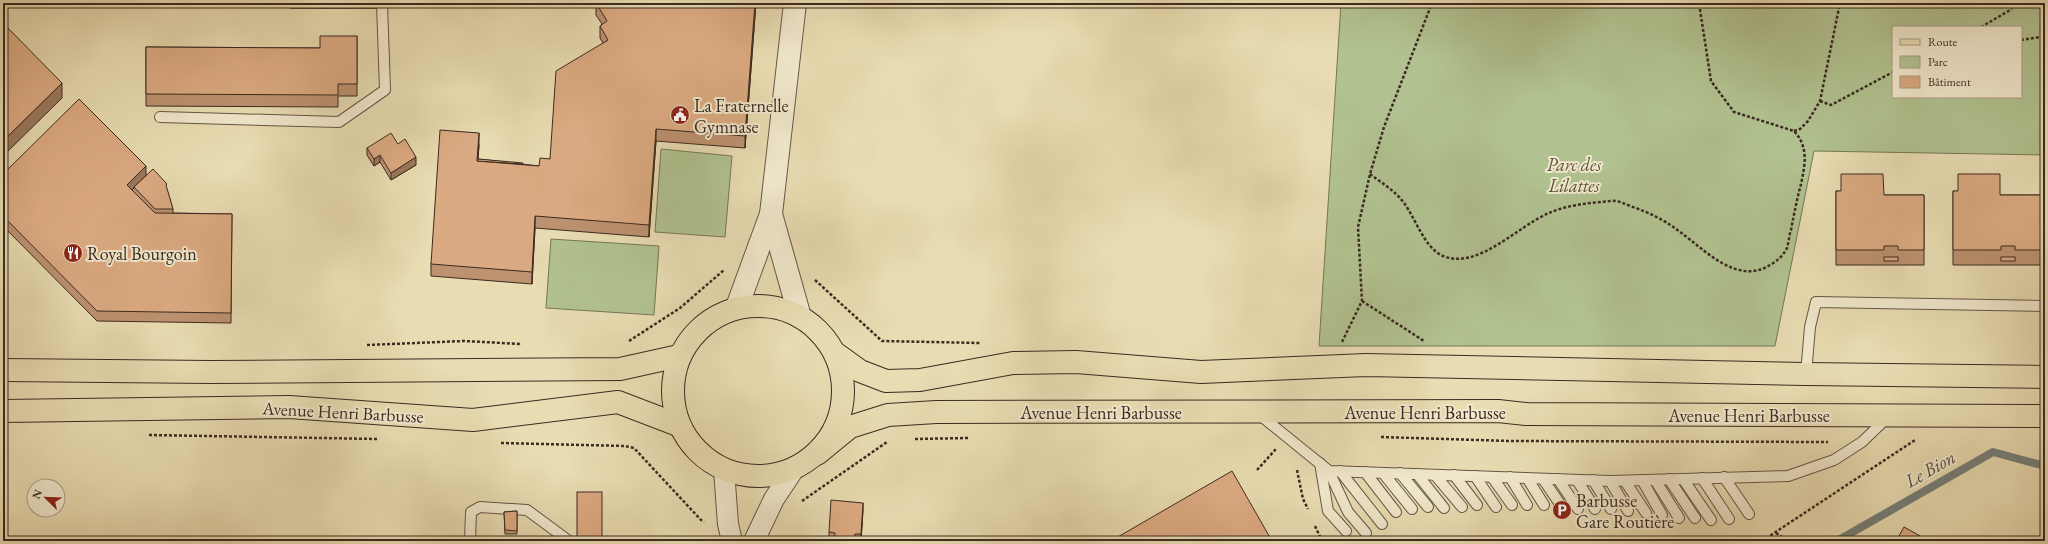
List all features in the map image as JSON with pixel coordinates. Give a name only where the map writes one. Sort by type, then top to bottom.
[{"type":"main road","points":[[724,470],[700,455],[686,439],[678,424],[672,391],[679,356],[707,321],[737,307],[760,305],[790,311],[817,329],[835,353],[860,371],[886,380],[920,380],[1021,363],[1076,362],[1201,372],[1366,365],[1806,374],[2045,377]]},
{"type":"main road","points":[[817,454],[837,423],[843,388],[835,353]]},
{"type":"main road","name":"Avenue Henri Barbusse","points":[[3,370],[212,372],[620,369],[679,356]]},
{"type":"main road","name":"Avenue Henri Barbusse","points":[[3,411],[289,407],[473,420],[618,402],[678,424]]},
{"type":"main road","name":"Avenue Henri Barbusse","points":[[724,470],[757,477],[787,472],[817,454],[850,427],[888,415],[936,412],[1498,411],[1526,414],[2045,416]]},
{"type":"street","points":[[737,307],[756,259],[771,214],[795,3]]},
{"type":"street","points":[[771,214],[800,317]]},
{"type":"street","points":[[754,541],[774,498],[796,466]]},
{"type":"street","points":[[724,470],[730,532]]},
{"type":"lane","points":[[160,117],[339,122],[385,90],[382,3],[292,3]]},
{"type":"lane","points":[[1806,374],[1810,327],[1816,302],[2045,306]]},
{"type":"lane","points":[[1257,412],[1320,463],[1334,471],[1382,524]]},
{"type":"lane","points":[[1334,471],[1610,481],[1788,476],[1834,460],[1862,442],[1891,415]]},
{"type":"lane","points":[[1320,463],[1328,510],[1346,531]]},
{"type":"lane","points":[[1334,471],[1348,512],[1366,533]]},
{"type":"lane","points":[[1364,472],[1396,512]]},
{"type":"lane","points":[[1383,473],[1412,509]]},
{"type":"lane","points":[[1400,473],[1428,507]]},
{"type":"lane","points":[[1417,474],[1444,508]]},
{"type":"lane","points":[[1435,475],[1462,507]]},
{"type":"lane","points":[[1454,476],[1477,505]]},
{"type":"lane","points":[[1475,476],[1496,507]]},
{"type":"lane","points":[[1492,477],[1512,505]]},
{"type":"lane","points":[[1510,477],[1527,505]]},
{"type":"lane","points":[[1724,477],[1749,514]]},
{"type":"lane","points":[[1527,478],[1544,505]]},
{"type":"lane","points":[[1543,478],[1562,507]]},
{"type":"lane","points":[[1702,478],[1729,519]]},
{"type":"lane","points":[[1558,479],[1578,509]]},
{"type":"lane","points":[[1669,479],[1695,518]]},
{"type":"lane","points":[[1684,479],[1711,520]]},
{"type":"lane","points":[[1577,480],[1595,509]]},
{"type":"lane","points":[[1593,480],[1611,509]]},
{"type":"lane","points":[[1642,480],[1662,515]]},
{"type":"lane","points":[[1655,480],[1679,518]]},
{"type":"lane","points":[[1610,481],[1628,511]]},
{"type":"lane","points":[[1625,481],[1646,513]]},
{"type":"lane","points":[[470,541],[471,512],[480,507],[527,510],[568,541]]},
{"type":"path","points":[[1340,345],[1362,301],[1358,228],[1370,174],[1384,127],[1432,3]]},
{"type":"path","points":[[1370,174],[1398,195],[1432,249],[1446,257],[1461,259],[1476,257],[1493,248],[1527,224],[1550,212],[1583,203],[1615,200],[1649,212],[1680,232],[1706,254],[1734,268],[1751,271],[1765,268],[1778,260],[1787,248],[1805,158],[1803,142],[1794,131],[1734,112],[1711,81],[1699,3]]},
{"type":"path","points":[[1794,131],[1808,121],[1820,101],[1840,3]]},
{"type":"path","points":[[1982,26],[2012,9]]},
{"type":"path","points":[[2022,40],[2045,39]]},
{"type":"path","points":[[1820,101],[1831,105],[1892,73]]},
{"type":"path","points":[[1362,301],[1425,342]]},
{"type":"path","points":[[147,435],[386,440]]},
{"type":"path","points":[[1257,470],[1279,446],[1285,435]]},
{"type":"path","points":[[1378,437],[1510,441]]},
{"type":"path","points":[[914,440],[970,438]]},
{"type":"path","points":[[1762,541],[1918,438]]},
{"type":"path","points":[[801,502],[890,440]]},
{"type":"path","points":[[497,442],[625,446],[634,448],[701,520],[730,532]]},
{"type":"path","points":[[1296,463],[1303,499],[1310,513]]},
{"type":"path","points":[[1313,520],[1322,541]]},
{"type":"path","points":[[1776,533],[1788,541]]},
{"type":"path","points":[[1420,541],[1461,537],[1504,541]]},
{"type":"green space","name":"Parc des Lilattes","points":[[1341,3],[2045,3],[2045,155],[1814,151],[1775,346],[1319,346]]},
{"type":"green space","points":[[661,149],[732,156],[725,237],[655,232]]},
{"type":"green space","points":[[551,239],[659,246],[654,315],[546,308]]},
{"type":"building","points":[[596,3],[755,3],[745,136],[656,129],[649,225],[535,216],[532,272],[431,264],[440,130],[479,133],[477,161],[539,166],[540,158],[550,159],[556,71],[608,40],[600,26],[607,21]]},
{"type":"building","points":[[3,23],[62,83],[3,141]]},
{"type":"building","points":[[320,36],[357,36],[357,84],[338,84],[338,95],[146,94],[146,47],[320,48]]},
{"type":"building","points":[[79,99],[146,166],[127,185],[155,213],[232,214],[231,313],[97,311],[3,216],[3,174]]},
{"type":"building","points":[[391,133],[398,144],[405,139],[416,157],[391,173],[380,155],[374,159],[367,148]]},
{"type":"building","points":[[478,159],[523,163],[523,164],[477,161]]},
{"type":"building","points":[[153,169],[167,184],[166,185],[173,209],[155,209],[134,187]]},
{"type":"building","points":[[1841,174],[1883,174],[1884,195],[1924,195],[1924,250],[1898,250],[1898,246],[1884,246],[1884,250],[1836,250],[1836,191],[1841,191]]},
{"type":"building","points":[[1958,174],[2000,174],[2000,195],[2041,195],[2041,250],[2015,250],[2015,246],[2001,246],[2001,250],[1953,250],[1953,191],[1958,191]]},
{"type":"building","points":[[1884,257],[1898,257],[1898,261],[1884,261]]},
{"type":"building","points":[[2001,257],[2015,257],[2015,261],[2001,261]]},
{"type":"building","points":[[1232,471],[1272,541],[1118,541],[1116,538]]},
{"type":"building","points":[[577,492],[602,492],[602,541],[577,541]]},
{"type":"building","points":[[831,500],[863,503],[861,534],[855,534],[855,541],[834,541],[835,533],[829,532]]},
{"type":"building","points":[[517,511],[517,531],[505,530],[504,512]]},
{"type":"building","points":[[1904,527],[1929,541],[1896,541]]},
{"type":"waterway","name":"Le Bion","points":[[1837,541],[1993,452],[2045,466]]},
{"type":"place","name":"La Fraternelle Gymnase","points":[[680,115]]},
{"type":"place","name":"Royal Bourgoin","points":[[73,253]]},
{"type":"place","name":"Barbusse Gare Routière","points":[[1562,510]]}]
